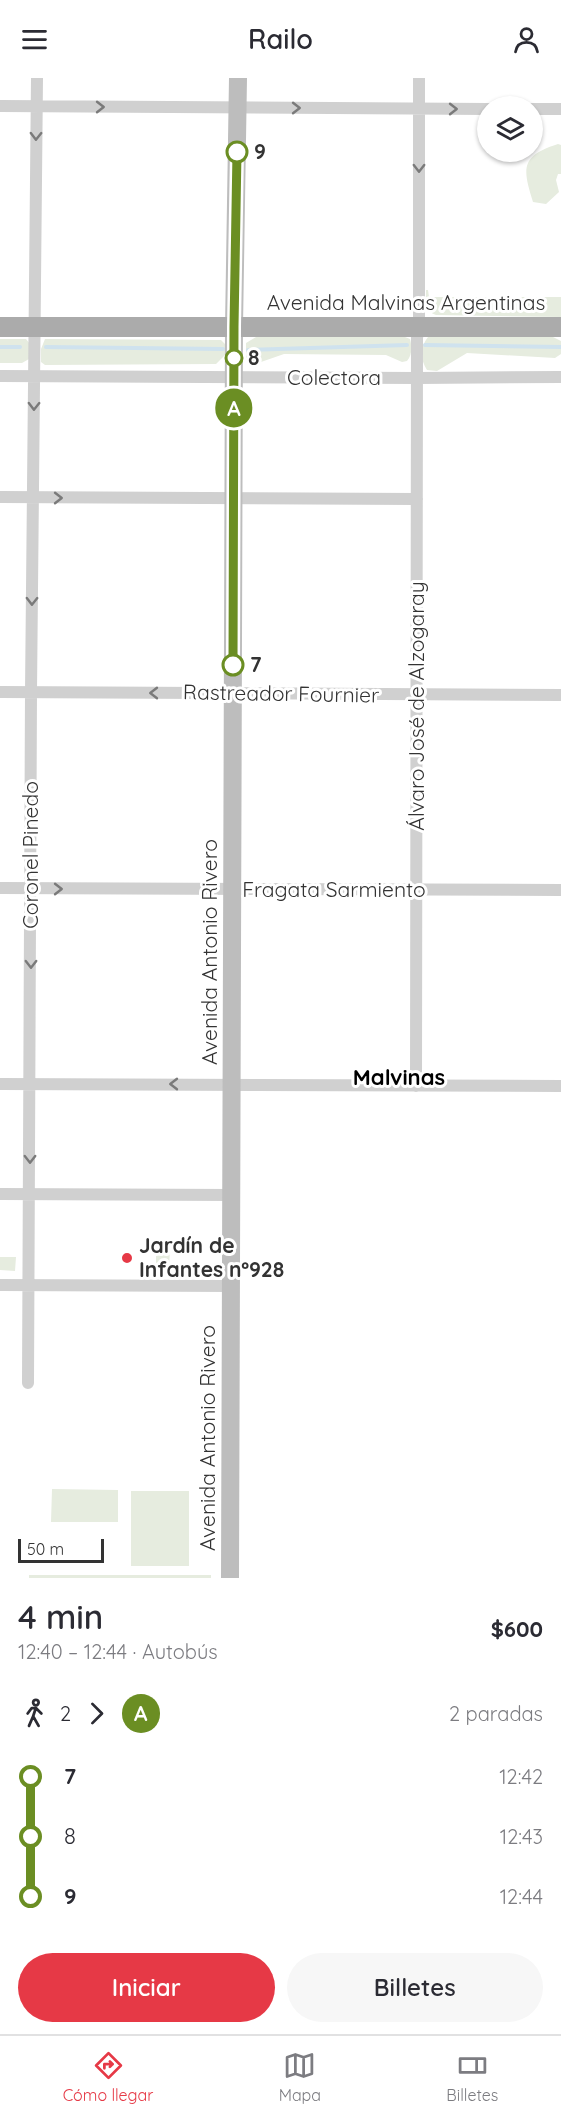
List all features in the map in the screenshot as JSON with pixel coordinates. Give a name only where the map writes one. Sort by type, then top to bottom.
[{"type":"main road","name":"Avenida Antonio Rivero","points":[[230,1578],[234,890],[234,327],[238,78]]},
{"type":"main road","name":"Avenida Malvinas Argentinas","points":[[0,327],[561,327]]},
{"type":"street","name":"Coronel Pinedo","points":[[28,1383],[37,78]]},
{"type":"street","name":"Álvaro José de Alzogaray","points":[[416,1086],[419,78]]},
{"type":"street","points":[[0,106],[477,109]]},
{"type":"street","points":[[543,109],[561,109]]},
{"type":"street","name":"Colectora","points":[[0,376],[561,377]]},
{"type":"street","points":[[0,497],[417,499]]},
{"type":"street","name":"Rastreador Fournier","points":[[0,692],[561,695]]},
{"type":"street","name":"Fragata Sarmiento","points":[[0,888],[561,890]]},
{"type":"street","points":[[0,1083],[561,1086]]},
{"type":"street","points":[[0,1194],[232,1195]]},
{"type":"street","points":[[0,1285],[231,1286]]},
{"type":"shaded area","points":[[561,145],[561,174],[558,174],[556,180],[559,192],[546,204],[533,202],[526,171],[529,162],[543,162],[543,150]]},
{"type":"shaded area","points":[[426,290],[428,290],[429,297],[561,297],[561,317],[436,315],[429,311]]},
{"type":"shaded area","points":[[256,337],[405,337],[410,339],[411,351],[407,361],[402,362],[386,355],[284,354],[261,362],[250,362],[246,358],[246,343]]},
{"type":"shaded area","points":[[428,337],[553,337],[561,341],[561,354],[555,358],[467,353],[437,371],[427,370],[422,353],[423,345]]},
{"type":"shaded area","points":[[0,339],[26,339],[30,344],[29,359],[22,363],[0,363]]},
{"type":"shaded area","points":[[45,339],[221,340],[226,345],[226,354],[216,364],[45,365],[41,362],[41,349]]},
{"type":"shaded area","points":[[156,1248],[170,1248],[169,1268],[156,1268]]},
{"type":"shaded area","points":[[0,1257],[16,1257],[15,1271],[0,1270]]},
{"type":"shaded area","points":[[52,1489],[118,1490],[118,1522],[51,1522]]},
{"type":"shaded area","points":[[131,1491],[189,1491],[189,1566],[131,1566]]},
{"type":"shaded area","points":[[29,1575],[211,1575],[211,1578],[29,1578]]},
{"type":"waterway","points":[[248,350],[407,345]]},
{"type":"waterway","points":[[425,345],[561,347]]},
{"type":"waterway","points":[[0,347],[20,347]]},
{"type":"waterway","points":[[46,347],[223,349]]},
{"type":"bus line","name":"A","points":[[233,665],[237,152]]},
{"type":"place","name":"9","points":[[237,152]]},
{"type":"place","name":"8","points":[[234,358]]},
{"type":"place","name":"7","points":[[233,665]]},
{"type":"place","name":"Jardín de Infantes nº928","points":[[127,1258]]},
{"type":"district","name":"Malvinas","points":[[399,1077]]}]
